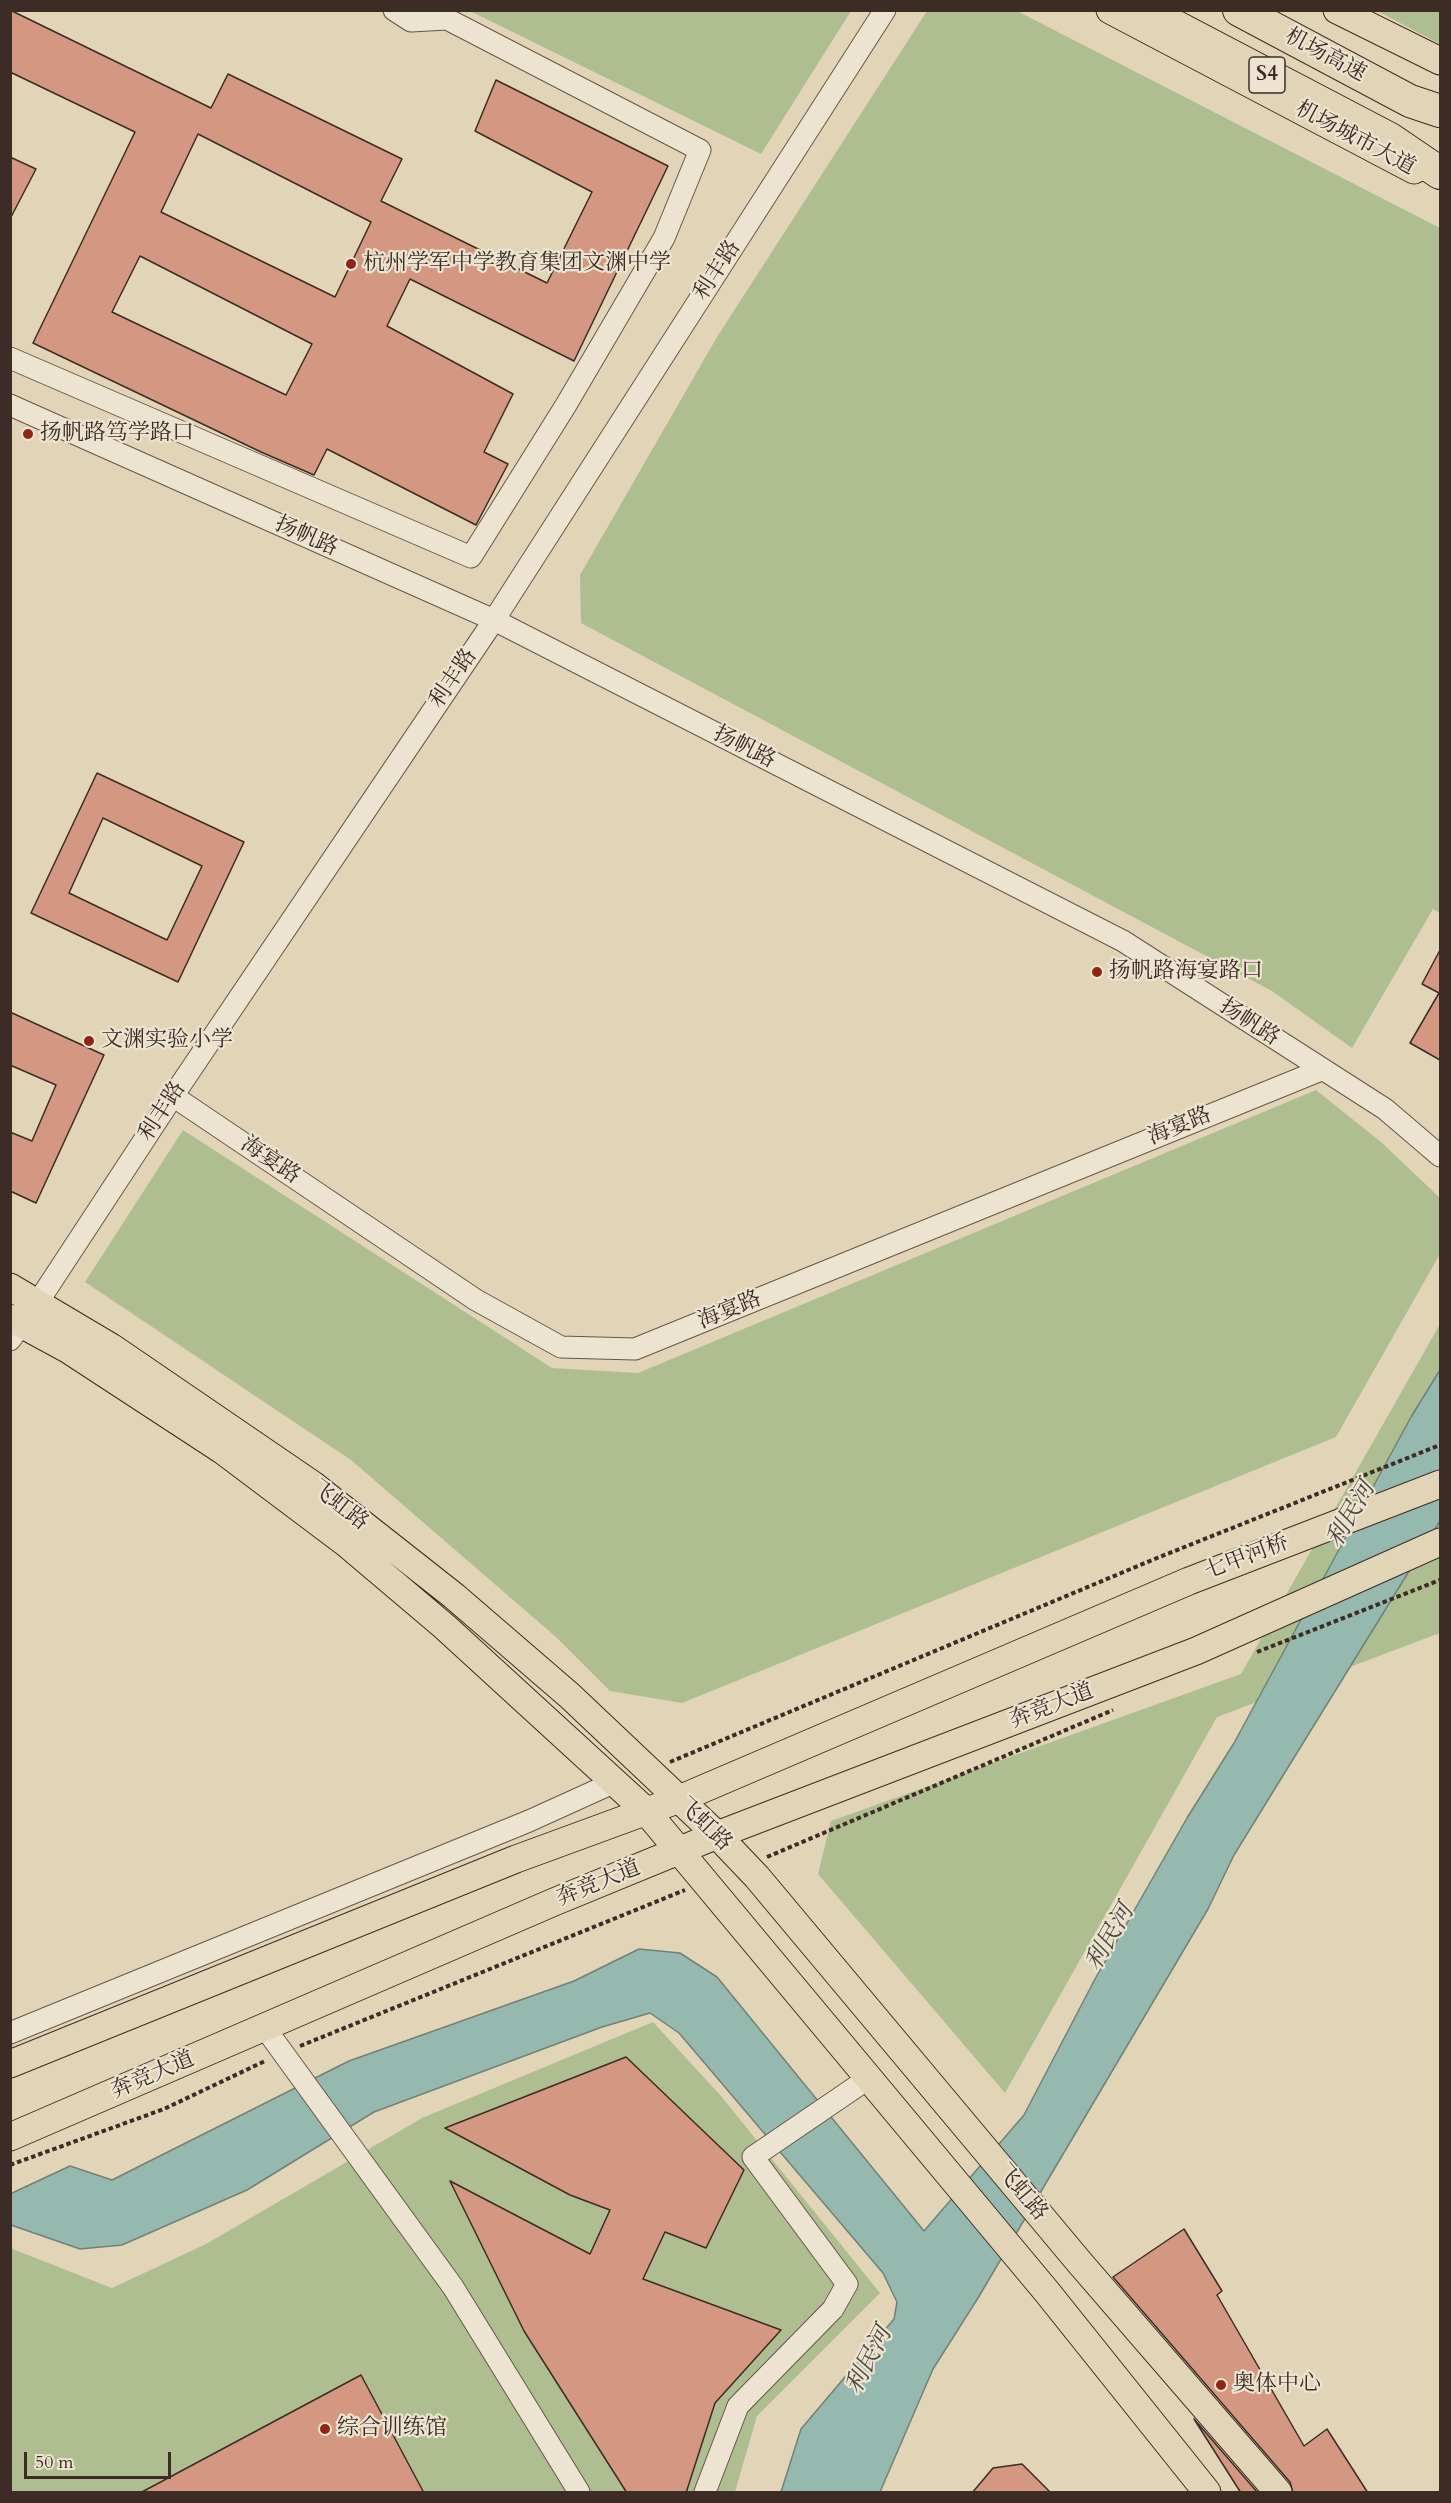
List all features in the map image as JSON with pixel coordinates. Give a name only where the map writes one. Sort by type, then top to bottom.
[{"type":"highway","name":"机场高速","points":[[1144,10],[1390,139],[1440,172]]},
{"type":"highway","name":"机场高速","points":[[1239,10],[1410,101],[1440,111]]},
{"type":"main road","name":"机场城市大道","points":[[1110,10],[1440,185]]},
{"type":"main road","points":[[1337,10],[1440,61]]},
{"type":"main road","name":"飞虹路","points":[[10,1287],[111,1347],[313,1485],[454,1596],[570,1696],[677,1800],[717,1835],[758,1878],[1080,2263],[1278,2493]]},
{"type":"main road","name":"飞虹路","points":[[14,1327],[69,1350],[222,1450],[346,1544],[445,1627],[646,1811],[1047,2292],[1207,2493]]},
{"type":"main road","name":"七甲河桥","points":[[677,1800],[1189,1581],[1440,1484]]},
{"type":"main road","name":"奔竞大道","points":[[10,2137],[554,1902],[717,1835],[1196,1651],[1440,1542]]},
{"type":"main road","points":[[10,2064],[516,1859],[677,1800]]},
{"type":"street","points":[[10,358],[471,557],[566,405],[664,238],[700,150],[447,19],[411,21],[394,10]]},
{"type":"street","name":"利丰路","points":[[14,1327],[38,1302],[173,1096],[494,621],[885,10]]},
{"type":"street","name":"扬帆路","points":[[10,405],[494,621],[1123,941],[1385,1110],[1440,1156]]},
{"type":"street","name":"海宴路","points":[[173,1096],[476,1300],[561,1347],[635,1349],[1321,1070]]},
{"type":"street","points":[[10,2033],[529,1821],[615,1782]]},
{"type":"street","points":[[265,2028],[453,2287],[579,2493]]},
{"type":"street","points":[[705,2493],[738,2406],[833,2309],[847,2284],[753,2157],[869,2078]]},
{"type":"path","points":[[648,1771],[1157,1558],[1440,1445]]},
{"type":"green space","points":[[470,11],[851,11],[761,154]]},
{"type":"green space","points":[[927,11],[1017,11],[1440,228],[1440,913],[1433,909],[1352,1048],[1272,991],[581,623],[580,575],[717,337]]},
{"type":"green space","points":[[1377,11],[1440,11],[1440,44]]},
{"type":"green space","points":[[1316,1090],[1381,1142],[1440,1198],[1440,1254],[1336,1437],[682,1703],[610,1691],[556,1637],[351,1460],[85,1282],[183,1130],[552,1368],[638,1373]]},
{"type":"green space","points":[[1440,1324],[1440,1633],[1217,1717],[1005,2093],[818,1874],[831,1821],[1241,1674]]},
{"type":"green space","name":"综合训练馆","points":[[653,2022],[721,2096],[880,2293],[757,2416],[735,2492],[11,2492],[10,2248],[112,2288],[206,2244],[422,2118]]},
{"type":"water","name":"利民河","points":[[1440,1370],[1440,1521],[1234,1855],[1208,1909],[978,2298],[933,2369],[880,2492],[781,2492],[801,2429],[894,2319],[897,2302],[883,2273],[679,2033],[650,2013],[602,2027],[374,2112],[247,2190],[122,2245],[80,2249],[11,2225],[10,2194],[70,2166],[112,2180],[349,2061],[574,1981],[639,1949],[680,1953],[717,1977],[924,2231],[1024,2115],[1095,1979],[1187,1818],[1234,1743],[1411,1417]]},
{"type":"building","points":[[10,10],[211,108],[228,74],[402,159],[381,201],[547,283],[592,192],[475,131],[496,80],[668,166],[574,361],[410,279],[387,326],[513,394],[484,452],[508,464],[476,525],[327,449],[314,475],[33,343],[135,132],[10,72]],"holes":[[[198,134],[371,222],[335,297],[161,212]],[[140,256],[312,344],[286,395],[112,312]]]},
{"type":"building","points":[[10,157],[36,169],[10,219]]},
{"type":"building","points":[[97,773],[244,842],[178,982],[31,913]],"holes":[[[103,818],[202,866],[167,940],[69,893]]]},
{"type":"building","points":[[1440,950],[1440,1060],[1410,1043],[1439,993],[1422,984]]},
{"type":"building","points":[[10,1012],[104,1055],[36,1203],[10,1191],[10,1132],[32,1141],[56,1085],[10,1065]]},
{"type":"building","points":[[626,2057],[744,2170],[706,2248],[665,2232],[643,2279],[781,2330],[715,2403],[686,2493],[627,2493],[524,2331],[450,2181],[590,2254],[610,2210],[570,2195],[445,2128]]},
{"type":"building","name":"奥体中心","points":[[1184,2229],[1222,2291],[1217,2295],[1304,2446],[1327,2429],[1368,2493],[1293,2493],[1290,2482],[1113,2277]]},
{"type":"building","name":"综合训练馆","points":[[361,2375],[424,2493],[140,2493]]},
{"type":"building","points":[[1194,2419],[1258,2493],[1241,2493]]},
{"type":"building","points":[[1022,2464],[1051,2493],[972,2493],[993,2468]]},
{"type":"place","name":"杭州学军中学教育集团文渊中学","points":[[351,264]]},
{"type":"place","name":"扬帆路笃学路口","points":[[28,434]]},
{"type":"place","name":"扬帆路海宴路口","points":[[1097,972]]},
{"type":"place","name":"文渊实验小学","points":[[89,1041]]},
{"type":"place","name":"奥体中心","points":[[1221,2385]]},
{"type":"place","name":"综合训练馆","points":[[325,2429]]}]
